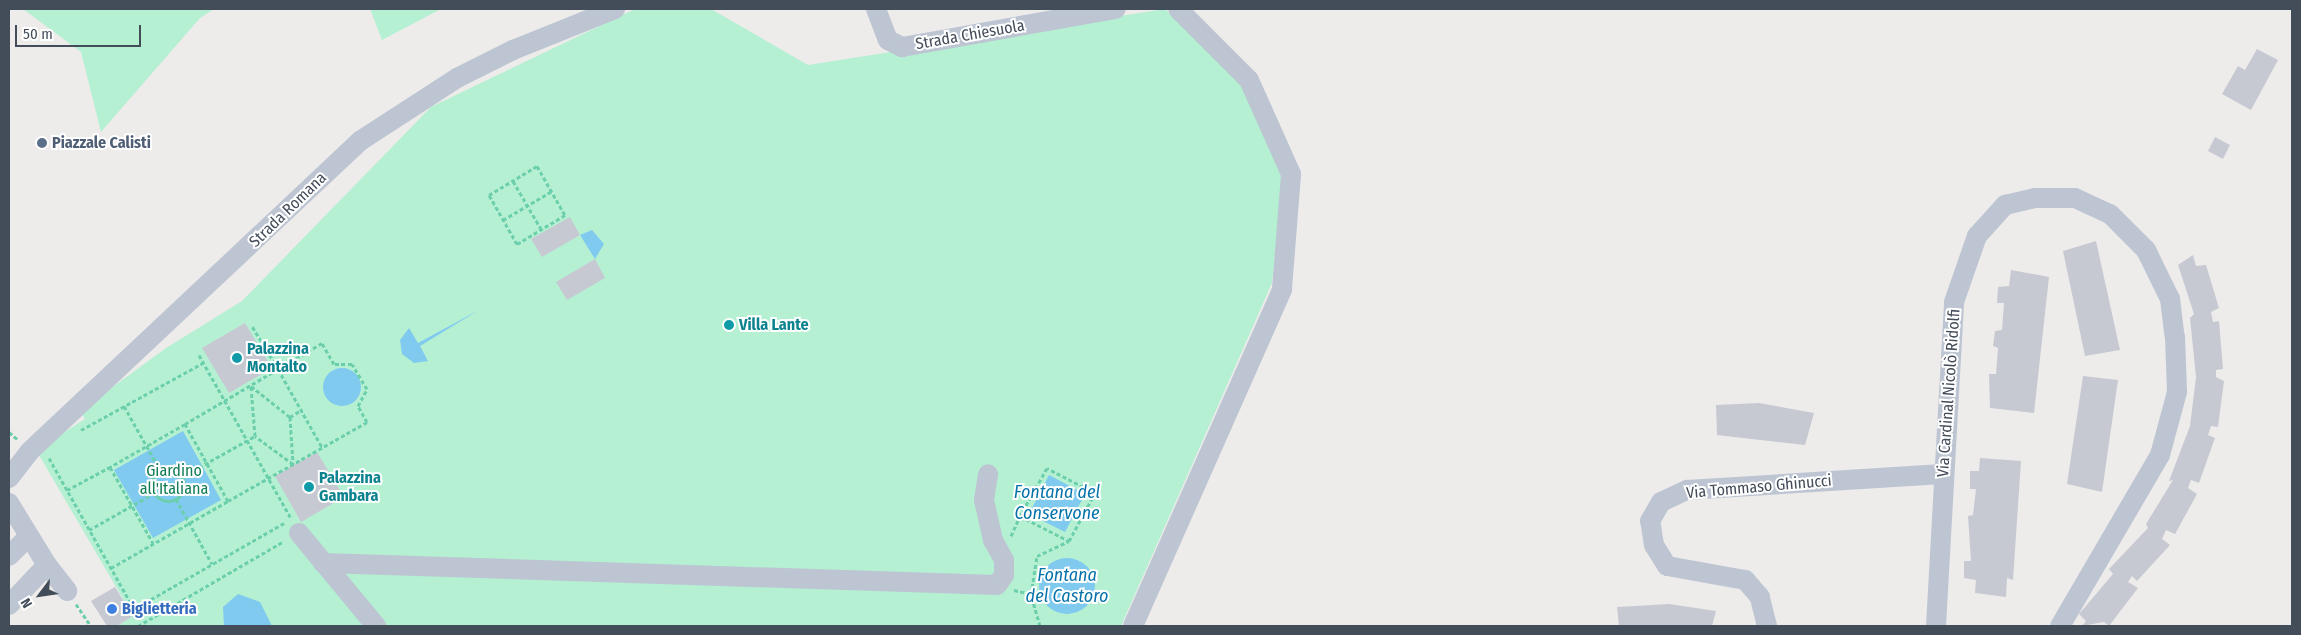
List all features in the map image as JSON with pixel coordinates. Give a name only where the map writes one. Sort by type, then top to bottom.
[{"type":"street","name":"Strada Romana","points":[[9,478],[30,451],[360,141],[457,78],[513,50],[615,9]]},
{"type":"street","name":"Strada Chiesuola","points":[[876,9],[888,40],[902,47],[1116,9]]},
{"type":"street","points":[[1133,626],[1282,290],[1292,174],[1249,80],[1178,9]]},
{"type":"street","name":"Via Cardinal Nicolò Ridolfi","points":[[1936,626],[1954,302],[1977,236],[2004,205],[2035,198],[2075,198],[2110,214],[2146,250],[2170,299],[2177,392],[2160,455],[2060,626]]},
{"type":"street","points":[[323,563],[997,585],[1004,575],[1004,560],[993,540],[984,500],[988,474]]},
{"type":"street","name":"Via Tommaso Ghinucci","points":[[1768,626],[1760,597],[1745,580],[1667,566],[1654,545],[1650,521],[1661,502],[1687,490],[1943,474]]},
{"type":"street","points":[[9,503],[29,536],[42,570],[67,591]]},
{"type":"street","points":[[295,526],[323,563],[376,626]]},
{"type":"street","points":[[9,556],[29,536]]},
{"type":"street","points":[[9,605],[42,570]]},
{"type":"path","points":[[537,166],[565,215],[517,244],[489,195],[513,181],[537,166]]},
{"type":"path","points":[[513,181],[541,230]]},
{"type":"path","points":[[504,220],[552,191]]},
{"type":"path","points":[[252,326],[322,447]]},
{"type":"path","points":[[67,490],[226,402],[322,343],[334,364],[352,364],[365,380],[367,394],[358,406],[367,422],[111,568]]},
{"type":"path","points":[[199,355],[295,526]]},
{"type":"path","points":[[76,432],[203,362]]},
{"type":"path","points":[[250,386],[290,417],[293,464]]},
{"type":"path","points":[[250,386],[255,436],[293,464]]},
{"type":"path","points":[[124,406],[160,470]]},
{"type":"path","points":[[290,417],[301,410]]},
{"type":"path","points":[[185,424],[228,501]]},
{"type":"path","points":[[182,477],[255,436]]},
{"type":"path","points":[[44,450],[134,608],[212,564],[295,526]]},
{"type":"path","points":[[110,467],[153,543]]},
{"type":"path","points":[[1040,626],[1030,594],[1037,556],[1069,541],[1095,493],[1047,468],[1020,516],[1069,541]]},
{"type":"path","points":[[172,469],[182,477],[183,489],[176,499],[164,500],[154,493],[152,480],[160,470],[172,469]]},
{"type":"path","points":[[89,530],[154,493]]},
{"type":"path","points":[[176,499],[212,564]]},
{"type":"path","points":[[138,626],[295,526]]},
{"type":"path","points":[[67,591],[91,626]]},
{"type":"green space","points":[[23,9],[214,9],[200,18],[101,132],[81,52]]},
{"type":"green space","points":[[370,9],[441,9],[382,40]]},
{"type":"green space","name":"Villa Lante","points":[[635,9],[711,9],[808,65],[1165,9],[1245,84],[1284,174],[1272,283],[1121,626],[117,626],[133,616],[36,450],[85,419],[80,411],[166,348],[242,301],[431,107]]},
{"type":"water","points":[[592,230],[604,244],[595,259],[580,235]]},
{"type":"water","points":[[479,310],[420,346],[428,361],[414,363],[402,354],[400,340],[409,328],[418,343]]},
{"type":"water","points":[[342,368],[355,374],[361,387],[355,400],[342,406],[329,400],[323,387],[329,374]]},
{"type":"water","points":[[183,431],[221,500],[153,538],[114,470]]},
{"type":"water","name":"Fontana del Conservone","points":[[1049,475],[1085,494],[1065,532],[1029,514]]},
{"type":"water","name":"Fontana del Castoro","points":[[1067,558],[1078,560],[1087,566],[1093,575],[1095,586],[1093,597],[1087,606],[1078,612],[1067,614],[1056,612],[1047,606],[1041,597],[1039,586],[1041,575],[1047,566],[1056,560]]},
{"type":"water","points":[[238,594],[260,602],[272,626],[224,626],[223,607]]},
{"type":"building","points":[[2257,49],[2278,60],[2251,110],[2222,94],[2238,66],[2245,70]]},
{"type":"building","points":[[2215,137],[2230,145],[2223,159],[2208,151]]},
{"type":"building","points":[[570,217],[580,235],[542,257],[531,239]]},
{"type":"building","points":[[2096,241],[2120,350],[2085,356],[2063,251]]},
{"type":"building","points":[[2193,255],[2196,266],[2206,265],[2219,308],[2211,312],[2213,322],[2219,321],[2223,369],[2216,370],[2216,377],[2224,381],[2218,427],[2211,426],[2208,435],[2215,438],[2199,483],[2191,480],[2188,488],[2197,494],[2175,534],[2166,530],[2162,539],[2170,545],[2137,581],[2132,576],[2128,582],[2138,588],[2109,626],[2104,622],[2082,626],[2086,621],[2079,614],[2113,574],[2109,569],[2148,528],[2146,524],[2173,480],[2169,481],[2190,426],[2196,377],[2190,318],[2194,314],[2178,265]]},
{"type":"building","points":[[595,259],[605,278],[567,300],[556,282]]},
{"type":"building","points":[[2011,270],[2049,277],[2034,413],[1990,408],[1989,374],[1996,374],[1998,348],[1993,346],[1995,331],[2002,330],[2004,303],[1997,303],[1998,287],[2009,286]]},
{"type":"building","name":"Palazzina Montalto","points":[[245,323],[272,368],[229,393],[202,348]]},
{"type":"building","points":[[2083,376],[2118,380],[2102,492],[2067,484]]},
{"type":"building","points":[[1759,403],[1814,413],[1805,445],[1717,435],[1716,405]]},
{"type":"building","name":"Palazzina Gambara","points":[[317,452],[344,497],[301,522],[275,476]]},
{"type":"building","points":[[1980,458],[2021,461],[2013,580],[2007,578],[2006,597],[1975,593],[1976,580],[1964,578],[1964,561],[1971,561],[1968,516],[1973,515],[1976,489],[1970,489],[1970,471],[1979,471]]},
{"type":"building","name":"Biglietteria","points":[[115,587],[133,616],[117,626],[107,626],[91,601]]},
{"type":"building","points":[[1669,604],[1716,611],[1712,626],[1619,626],[1617,607]]},
{"type":"place","name":"Piazzale Calisti","points":[[42,143]]},
{"type":"place","name":"Villa Lante","points":[[729,325]]},
{"type":"place","name":"Palazzina Montalto","points":[[237,358]]},
{"type":"place","name":"Palazzina Gambara","points":[[309,487]]},
{"type":"place","name":"Biglietteria","points":[[112,609]]},
{"type":"park label","name":"Giardino all'Italiana","points":[[174,480]]}]
